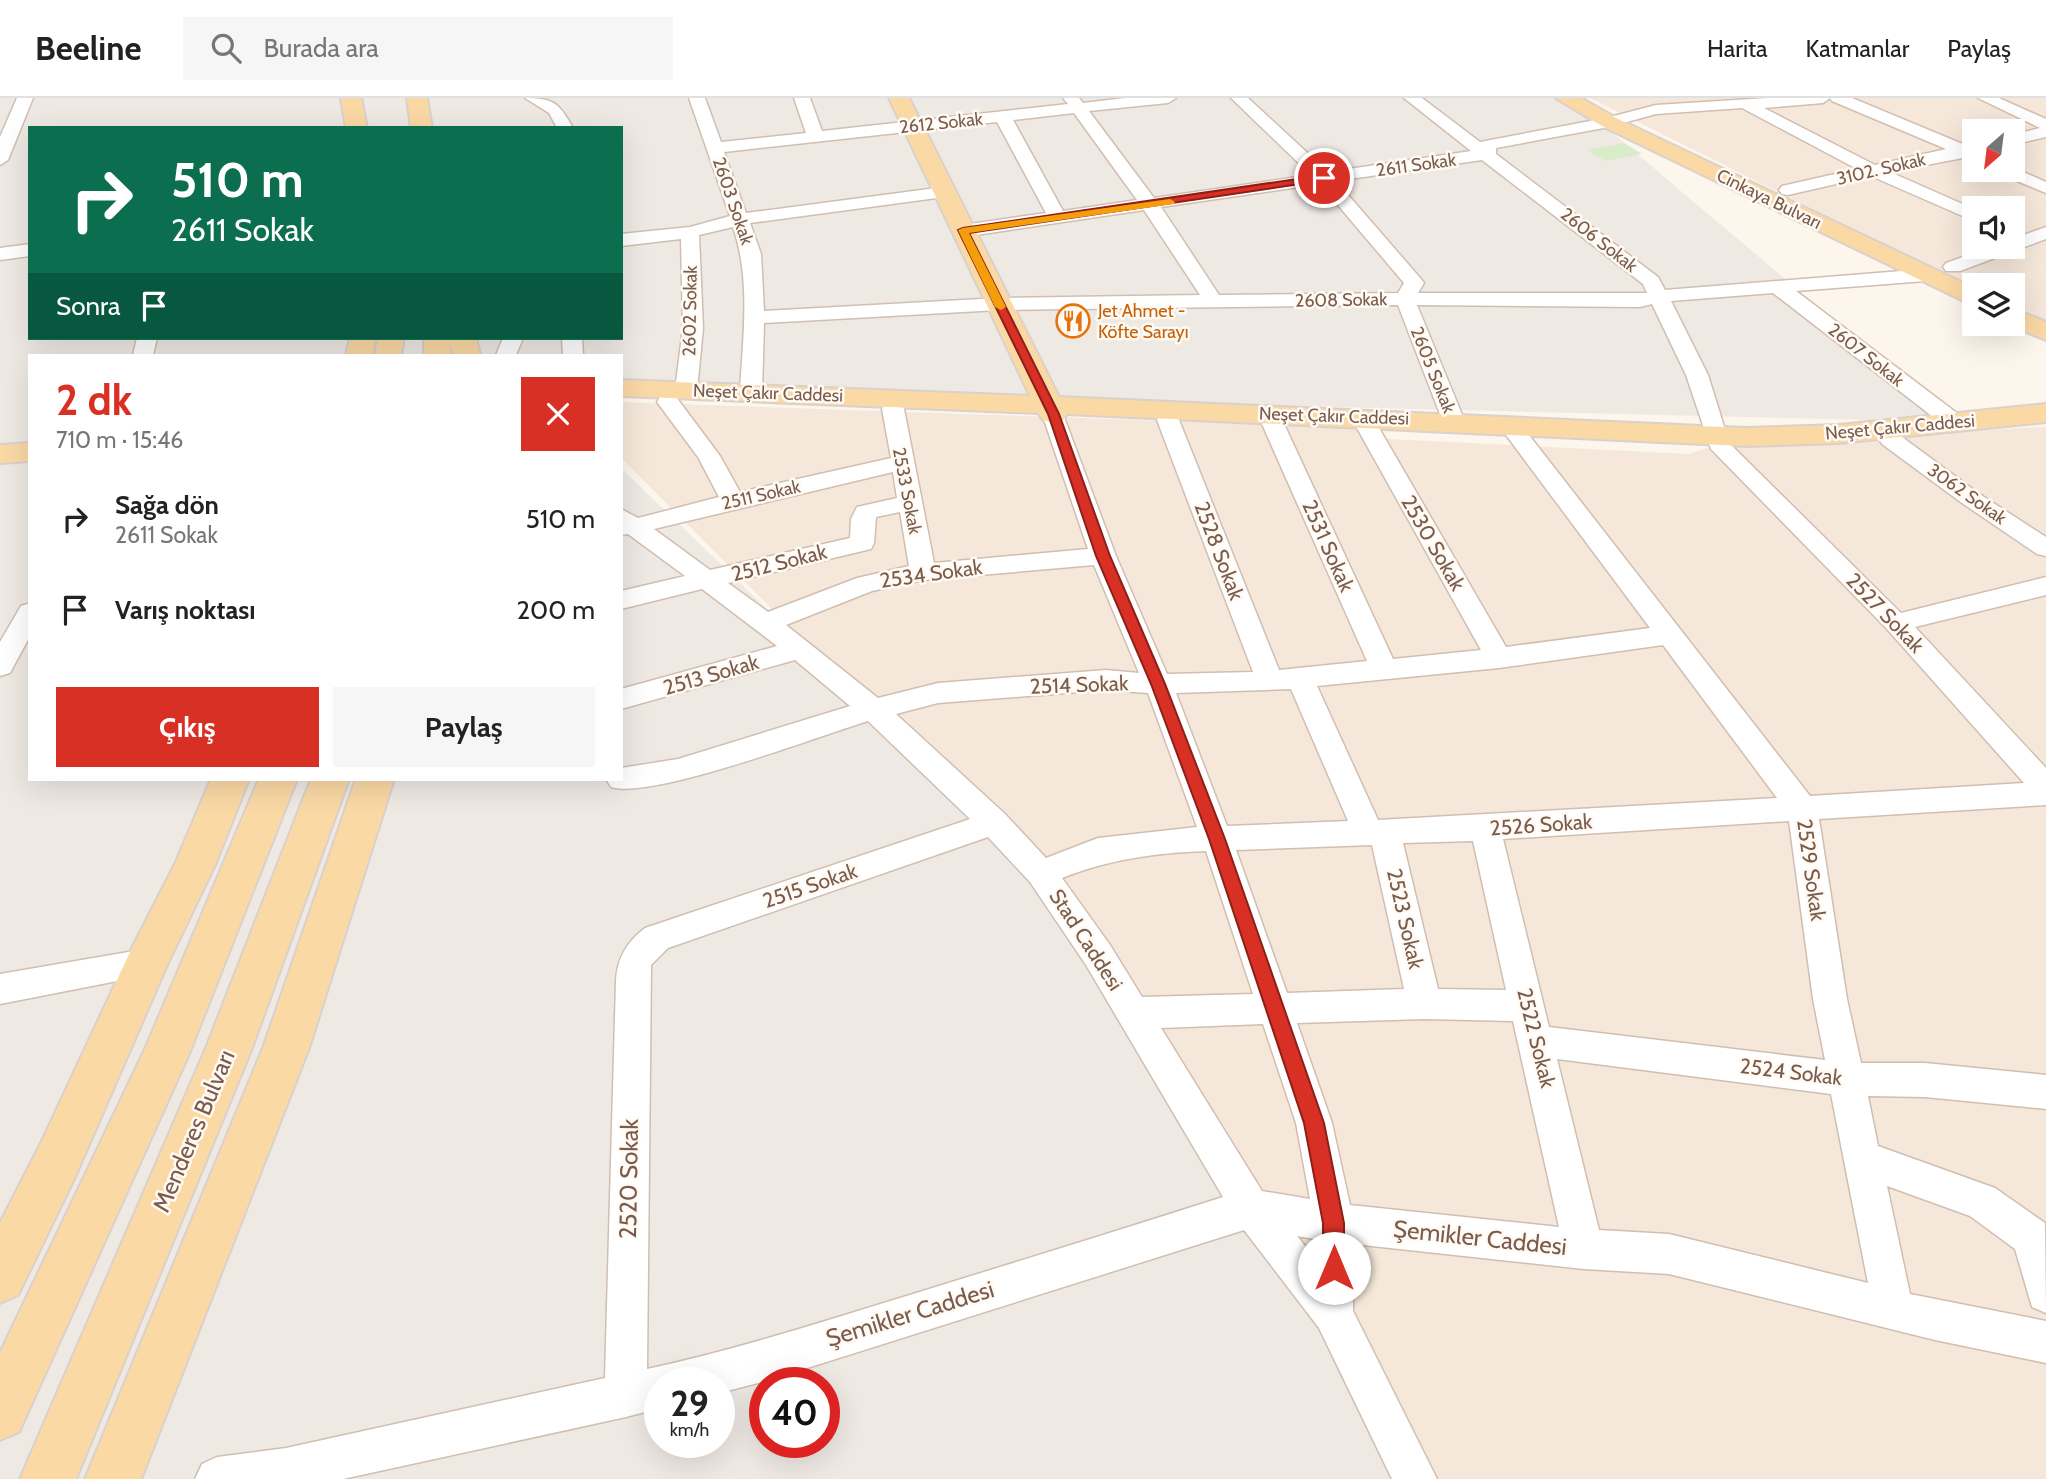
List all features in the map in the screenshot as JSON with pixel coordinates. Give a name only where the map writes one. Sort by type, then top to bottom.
[{"type":"main road","points":[[351,98],[356,126]]},
{"type":"main road","points":[[369,98],[374,126]]},
{"type":"main road","points":[[401,98],[406,126]]},
{"type":"main road","points":[[417,98],[422,126]]},
{"type":"main road","points":[[899,98],[1051,410]]},
{"type":"main road","name":"Cinkaya Bulvarı","points":[[1566,98],[1788,191],[1966,273]]},
{"type":"main road","name":"Cinkaya Bulvarı","points":[[1593,98],[1617,118],[1962,292]]},
{"type":"main road","points":[[2025,300],[2046,310]]},
{"type":"main road","points":[[2025,322],[2046,332]]},
{"type":"main road","name":"Neşet Çakır Caddesi","points":[[623,388],[677,396],[893,409],[1051,410],[1454,422],[1717,440],[1839,434],[2046,413]]},
{"type":"main road","name":"Neşet Çakır Caddesi","points":[[623,401],[751,391],[1051,410],[1168,421],[1826,444],[2046,422]]},
{"type":"main road","points":[[0,454],[28,452]]},
{"type":"main road","points":[[0,1277],[58,1160],[146,963],[195,865],[229,781]]},
{"type":"main road","points":[[0,1413],[166,1054],[277,781]]},
{"type":"main road","name":"Menderes Bulvarı","points":[[48,1479],[229,1048],[329,781]]},
{"type":"main road","points":[[113,1479],[286,1048],[373,781]]},
{"type":"street","points":[[533,98],[555,110],[564,126]]},
{"type":"street","name":"2603 Sokak","points":[[697,98],[752,254],[754,318],[751,391]]},
{"type":"street","points":[[802,98],[816,137]]},
{"type":"street","name":"2612 Sokak","points":[[714,148],[1003,117],[1075,103],[1168,98]]},
{"type":"street","name":"2605 Sokak","points":[[1238,98],[1324,178],[1414,283],[1405,299],[1454,422]]},
{"type":"street","name":"2606 Sokak","points":[[1412,98],[1651,281],[1697,375],[1717,440]]},
{"type":"street","points":[[1617,118],[1689,104],[1799,102],[1823,98]]},
{"type":"street","points":[[1838,98],[1962,148]]},
{"type":"street","points":[[1986,98],[2046,125]]},
{"type":"street","points":[[1075,103],[1150,205],[1214,302]]},
{"type":"street","points":[[0,112],[22,104]]},
{"type":"street","points":[[0,160],[22,104]]},
{"type":"street","points":[[1743,104],[1873,171],[1962,211]]},
{"type":"street","points":[[1003,117],[1058,218]]},
{"type":"street","name":"2611 Sokak","points":[[963,230],[1488,154],[1487,145],[1617,118]]},
{"type":"street","points":[[2025,136],[2046,132]]},
{"type":"street","name":"3102. Sokak","points":[[1788,191],[1962,153]]},
{"type":"street","points":[[2025,179],[2046,188]]},
{"type":"street","points":[[623,240],[690,232],[741,219],[944,191]]},
{"type":"street","name":"2602 Sokak","points":[[677,396],[693,328],[690,232]]},
{"type":"street","points":[[1953,267],[2027,240]]},
{"type":"street","points":[[0,254],[28,250]]},
{"type":"street","name":"2608 Sokak","points":[[754,318],[999,304],[1405,299],[1640,301],[1659,296],[1926,275]]},
{"type":"street","name":"2607 Sokak","points":[[1778,287],[1954,422]]},
{"type":"street","points":[[677,396],[733,501]]},
{"type":"street","name":"2533 Sokak","points":[[893,409],[908,503],[923,572]]},
{"type":"street","points":[[1051,410],[1103,556],[1158,684],[1217,839],[1314,1123],[1334,1223],[1333,1314]]},
{"type":"street","name":"2528 Sokak","points":[[1168,421],[1270,681]]},
{"type":"street","name":"2531 Sokak","points":[[1273,424],[1384,669]]},
{"type":"street","name":"2530 Sokak","points":[[1368,428],[1499,658]]},
{"type":"street","name":"2529 Sokak","points":[[1517,435],[1802,808],[1829,999],[1893,1310]]},
{"type":"street","name":"3062 Sokak","points":[[1890,439],[1970,498],[2046,548]]},
{"type":"street","name":"2527 Sokak","points":[[1717,440],[1896,623],[2046,788]]},
{"type":"street","name":"2511 Sokak","points":[[626,524],[901,463]]},
{"type":"street","name":"2512 Sokak","points":[[623,600],[862,543],[866,512],[908,503]]},
{"type":"street","name":"Stad Caddesi","points":[[626,524],[800,649],[873,709],[994,823],[1041,873],[1098,955],[1251,1208],[1333,1314],[1415,1479]]},
{"type":"street","name":"2534 Sokak","points":[[765,623],[866,584],[923,572],[1103,556]]},
{"type":"street","points":[[1896,623],[2046,586]]},
{"type":"street","points":[[9,656],[28,616]]},
{"type":"street","name":"2514 Sokak","points":[[623,779],[678,770],[873,709],[938,693],[1106,680],[1158,684],[1270,681],[1499,658],[1671,635]]},
{"type":"street","name":"2513 Sokak","points":[[623,698],[800,649]]},
{"type":"street","name":"2523 Sokak","points":[[1300,678],[1377,833],[1424,1004]]},
{"type":"street","points":[[2015,754],[2046,750]]},
{"type":"street","name":"2526 Sokak","points":[[1041,873],[1098,851],[1174,840],[1485,828],[2046,793]]},
{"type":"street","name":"2515 Sokak","points":[[634,961],[642,948],[657,938],[994,823]]},
{"type":"street","name":"2522 Sokak","points":[[1485,828],[1584,1249]]},
{"type":"street","name":"2520 Sokak","points":[[634,961],[643,1392]]},
{"type":"street","points":[[0,989],[146,963]]},
{"type":"street","points":[[1133,1013],[1424,1004],[1528,1006]]},
{"type":"street","name":"2524 Sokak","points":[[1537,1041],[1845,1079],[1925,1080],[2046,1092]]},
{"type":"street","points":[[1862,1159],[1982,1201],[2031,1237],[2046,1293]]},
{"type":"street","name":"Şemikler Caddesi","points":[[735,1368],[1251,1208],[1334,1223],[1584,1249],[1669,1254],[1893,1310],[2046,1342]]},
{"type":"street","points":[[217,1479],[286,1470],[643,1392]]},
{"type":"shaded area","points":[[0,98],[1571,98],[1954,422],[623,390],[623,354],[28,354],[28,781],[623,781],[623,470],[1041,873],[1413,1479],[0,1479]]},
{"type":"shaded area","points":[[1590,98],[2046,98],[2046,326],[2025,315],[2025,273],[1962,273],[1962,284]]},
{"type":"shaded area","points":[[623,402],[1368,428],[1389,439],[1689,454],[1719,444],[2046,427],[2046,1479],[1413,1479],[872,709],[623,460]]},
{"type":"green space","points":[[1624,143],[1642,154],[1605,161],[1588,150]]},
{"type":"slow traffic","points":[[1001,307],[963,230],[1170,202]]},
{"type":"place","name":"Jet Ahmet - Köfte Sarayı","points":[[1073,321]]},
{"type":"route","points":[[1324,178],[963,230],[1054,414],[1103,556],[1158,684],[1217,839],[1314,1123],[1334,1223],[1334,1268]]}]
